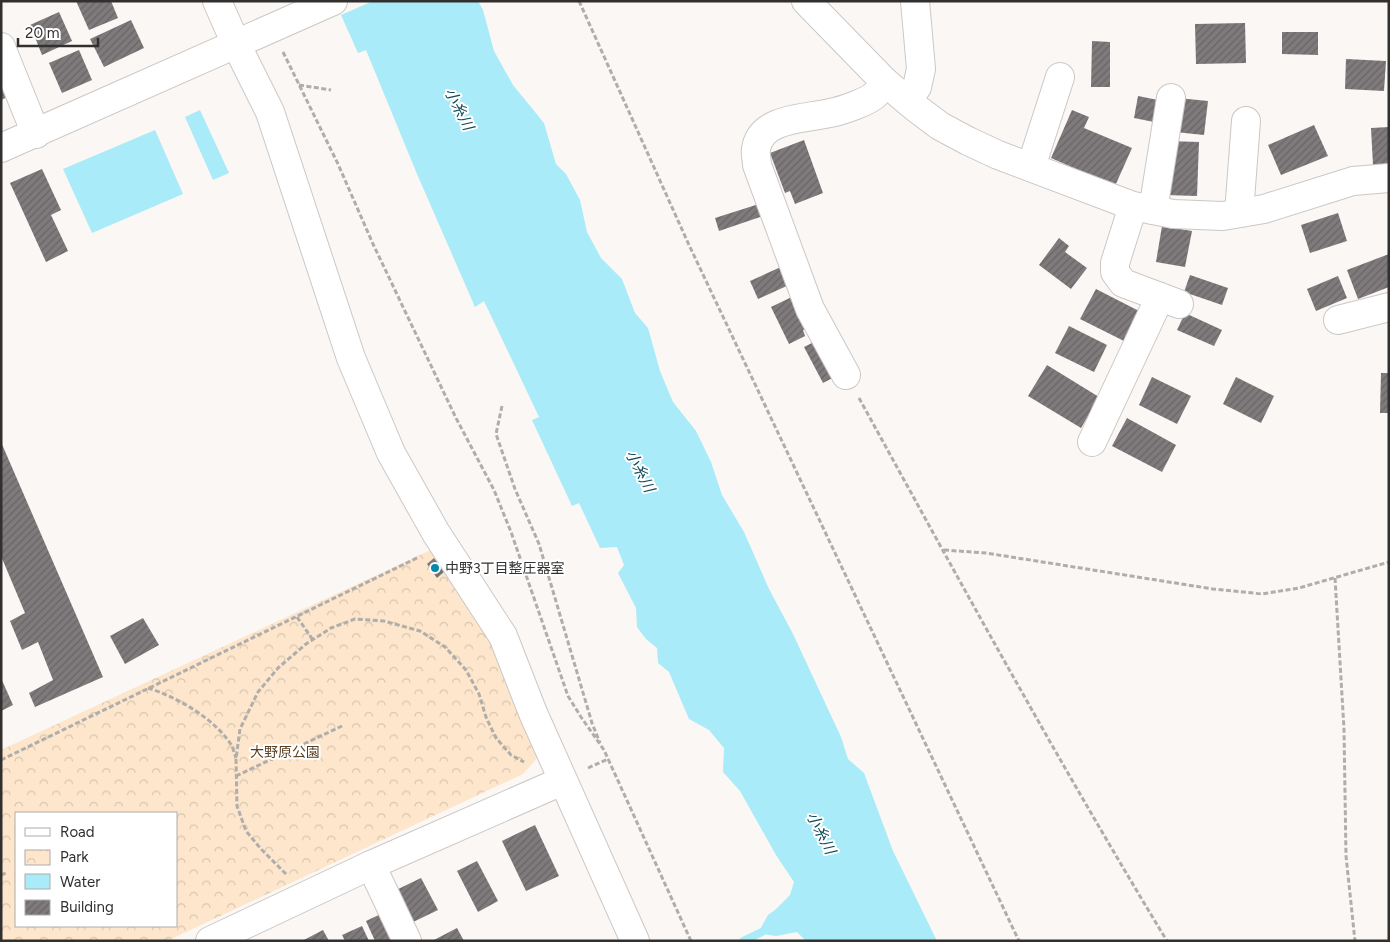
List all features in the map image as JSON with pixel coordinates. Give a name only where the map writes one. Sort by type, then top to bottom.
[{"type":"street","points":[[218,1],[236,44],[270,112],[351,358],[391,453],[436,533],[503,636],[562,781],[635,941]]},
{"type":"street","points":[[1,148],[333,1]]},
{"type":"street","points":[[806,1],[886,82],[908,102],[940,126],[968,142],[998,155],[1143,208],[1173,214],[1223,216],[1264,209],[1353,180],[1389,178]]},
{"type":"street","points":[[908,102],[917,87],[921,69],[915,1]]},
{"type":"street","points":[[1,47],[36,134]]},
{"type":"street","points":[[1031,166],[1060,77]]},
{"type":"street","points":[[846,375],[810,309],[757,165],[756,150],[760,137],[769,129],[782,122],[830,113],[859,104],[875,95],[886,82]]},
{"type":"street","points":[[1092,442],[1170,301],[1123,284],[1115,272],[1115,263],[1143,208],[1171,98]]},
{"type":"street","points":[[1239,213],[1246,121]]},
{"type":"street","points":[[1338,320],[1389,308]]},
{"type":"street","points":[[210,941],[371,865],[562,781]]},
{"type":"street","points":[[371,865],[407,941]]},
{"type":"path","points":[[579,1],[689,245],[1019,941]]},
{"type":"path","points":[[271,28],[338,164],[377,252],[456,418],[494,490],[511,532],[568,696],[580,717],[604,750]]},
{"type":"path","points":[[299,85],[332,90]]},
{"type":"path","points":[[846,375],[1106,839],[1167,941]]},
{"type":"path","points":[[502,406],[496,434],[515,490],[539,544],[592,723],[691,941]]},
{"type":"path","points":[[1,760],[444,544]]},
{"type":"path","points":[[943,550],[986,553],[1213,589],[1262,594],[1299,588],[1389,562]]},
{"type":"path","points":[[1335,578],[1344,729],[1346,856],[1355,941]]},
{"type":"path","points":[[297,617],[313,640]]},
{"type":"path","points":[[288,876],[261,849],[246,830],[237,806],[236,758],[240,729],[258,692],[278,668],[306,644],[332,628],[355,619],[384,621],[420,631],[445,647],[466,670],[480,694],[486,717],[496,738],[511,755],[531,766]]},
{"type":"path","points":[[148,688],[165,694],[199,713],[220,731],[231,744],[236,758]]},
{"type":"path","points":[[236,776],[342,726]]},
{"type":"path","points":[[1,876],[6,873]]},
{"type":"green space","name":"大野原公園","points":[[437,547],[495,641],[538,757],[523,774],[167,941],[1,941],[1,750]]},
{"type":"water","name":"小糸川","points":[[373,1],[478,1],[483,10],[494,51],[513,85],[544,123],[556,164],[566,174],[580,200],[587,232],[601,258],[622,279],[635,313],[648,328],[660,371],[673,402],[696,431],[711,462],[722,495],[744,532],[769,589],[793,634],[841,737],[848,759],[864,773],[893,851],[937,941],[806,941],[797,932],[776,936],[758,933],[768,915],[790,895],[794,882],[776,855],[740,791],[723,772],[724,748],[709,730],[689,719],[669,672],[658,663],[657,648],[646,639],[637,627],[636,608],[618,573],[624,565],[617,547],[600,548],[579,503],[572,506],[532,420],[539,417],[484,301],[475,307],[366,50],[358,53],[341,15]]},
{"type":"water","points":[[200,110],[229,173],[213,180],[185,117]]},
{"type":"water","points":[[155,130],[183,194],[92,233],[63,169]]},
{"type":"building","points":[[76,1],[111,1],[118,18],[89,30]]},
{"type":"building","points":[[59,12],[72,41],[42,55],[30,25]]},
{"type":"building","points":[[131,20],[144,48],[104,67],[90,39]]},
{"type":"building","points":[[1245,23],[1246,63],[1196,64],[1195,24]]},
{"type":"building","points":[[1282,32],[1318,32],[1318,55],[1282,54]]},
{"type":"building","points":[[1092,41],[1110,42],[1110,87],[1091,87]]},
{"type":"building","points":[[79,50],[92,80],[62,93],[49,63]]},
{"type":"building","points":[[1346,59],[1386,61],[1384,91],[1345,89]]},
{"type":"building","points":[[1,75],[10,96],[1,100]]},
{"type":"building","points":[[1138,96],[1163,101],[1159,123],[1134,118]]},
{"type":"building","points":[[1178,98],[1208,101],[1204,135],[1175,132]]},
{"type":"building","points":[[1072,110],[1089,117],[1084,128],[1132,148],[1115,186],[1051,158]]},
{"type":"building","points":[[1314,125],[1328,156],[1281,175],[1268,145]]},
{"type":"building","points":[[1389,127],[1389,164],[1373,165],[1371,128]]},
{"type":"building","points":[[804,140],[823,193],[795,204],[790,191],[785,193],[770,153]]},
{"type":"building","points":[[1167,141],[1199,142],[1197,196],[1165,195]]},
{"type":"building","points":[[42,169],[61,210],[51,215],[68,251],[46,262],[10,183]]},
{"type":"building","points":[[759,204],[763,216],[719,231],[715,218]]},
{"type":"building","points":[[1338,213],[1347,241],[1310,253],[1301,225]]},
{"type":"building","points":[[1162,226],[1192,231],[1185,267],[1156,262]]},
{"type":"building","points":[[1059,238],[1069,246],[1065,252],[1087,268],[1071,289],[1039,265]]},
{"type":"building","points":[[1389,254],[1389,287],[1358,299],[1347,270]]},
{"type":"building","points":[[783,266],[791,284],[758,299],[750,281]]},
{"type":"building","points":[[1190,275],[1228,288],[1222,305],[1184,292]]},
{"type":"building","points":[[1338,276],[1347,298],[1316,311],[1307,289]]},
{"type":"building","points":[[1096,289],[1141,312],[1126,342],[1080,319]]},
{"type":"building","points":[[798,294],[813,325],[803,330],[805,336],[789,344],[771,307]]},
{"type":"building","points":[[1185,313],[1222,330],[1214,346],[1177,330]]},
{"type":"building","points":[[1069,326],[1107,345],[1094,372],[1055,353]]},
{"type":"building","points":[[822,338],[840,374],[823,383],[804,347]]},
{"type":"building","points":[[1047,365],[1099,397],[1081,428],[1028,396]]},
{"type":"building","points":[[1381,373],[1389,373],[1389,413],[1380,413]]},
{"type":"building","points":[[1152,377],[1191,396],[1177,424],[1139,405]]},
{"type":"building","points":[[1236,377],[1274,396],[1261,423],[1223,404]]},
{"type":"building","points":[[1127,418],[1176,445],[1162,472],[1112,446]]},
{"type":"building","points":[[1,442],[103,677],[35,707],[29,693],[53,680],[38,642],[22,650],[10,621],[25,613],[1,556]]},
{"type":"building","name":"中野3丁目整圧器室","points":[[434,558],[444,572],[437,578],[427,564]]},
{"type":"building","points":[[143,618],[159,645],[125,664],[110,636]]},
{"type":"building","points":[[1,678],[13,705],[1,711]]},
{"type":"building","points":[[535,825],[559,876],[526,891],[502,841]]},
{"type":"building","points":[[477,861],[498,901],[478,912],[457,871]]},
{"type":"building","points":[[421,878],[438,910],[409,924],[392,892]]},
{"type":"building","points":[[385,912],[399,941],[375,941],[366,921]]},
{"type":"building","points":[[362,926],[369,941],[345,941],[342,935]]},
{"type":"building","points":[[457,928],[464,941],[432,941]]},
{"type":"building","points":[[323,930],[329,941],[302,941]]},
{"type":"waterway","points":[[743,941],[766,930]]},
{"type":"place","name":"中野3丁目整圧器室","points":[[435,568]]}]
